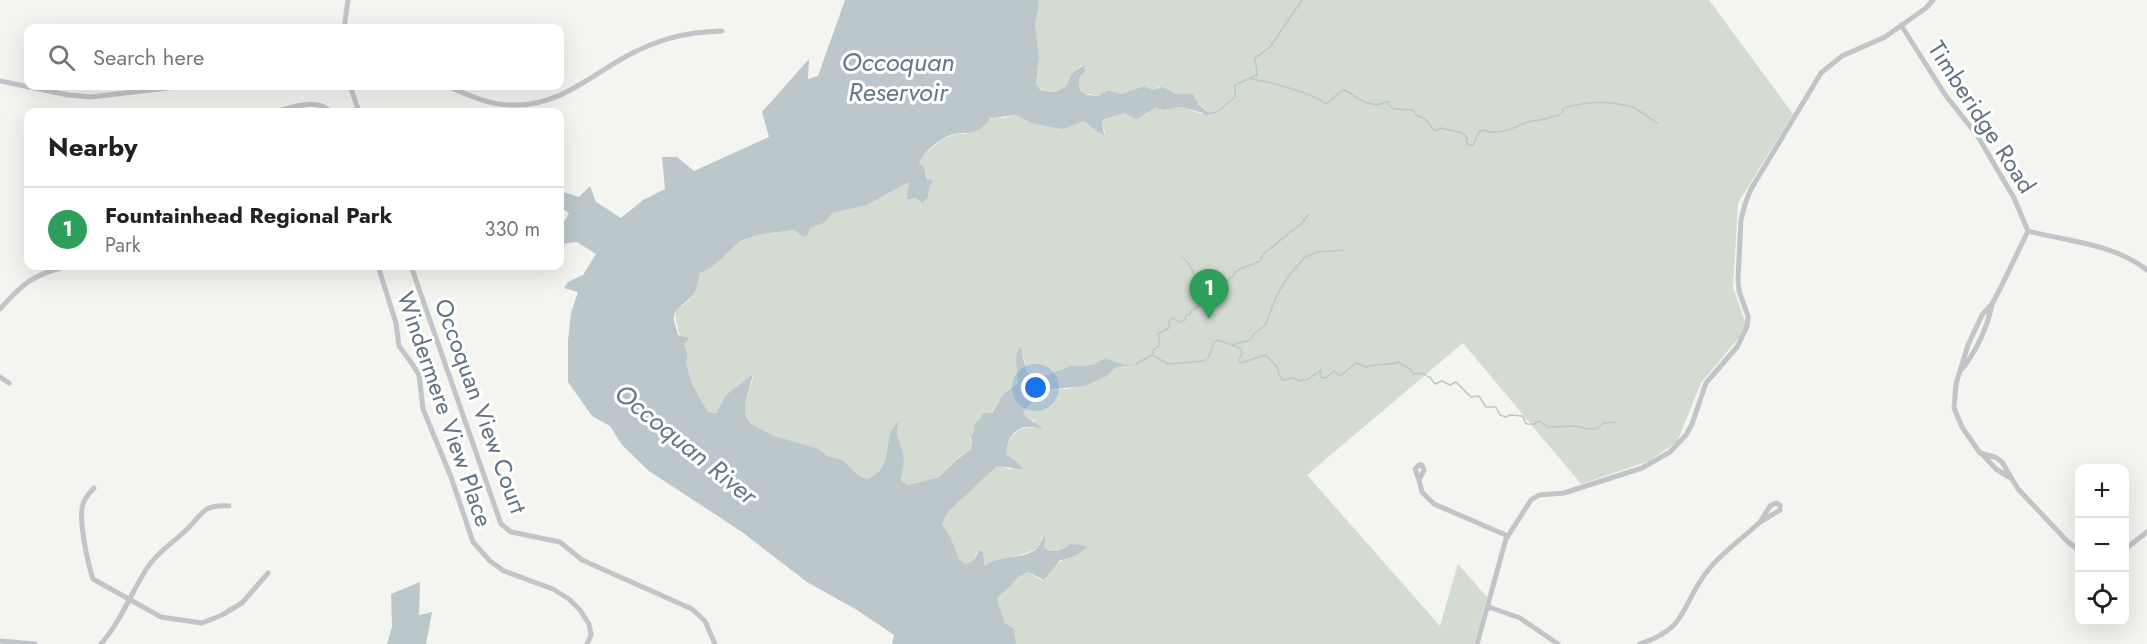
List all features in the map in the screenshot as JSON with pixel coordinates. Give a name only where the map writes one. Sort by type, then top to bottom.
[{"type":"street","points":[[345,24],[348,0]]},
{"type":"street","points":[[1477,644],[1508,536],[1527,505],[1535,497],[1564,493],[1621,476],[1665,456],[1683,440],[1692,424],[1706,383],[1737,347],[1747,327],[1748,316],[1739,291],[1738,279],[1741,220],[1751,189],[1821,73],[1842,56],[1881,40],[1934,0]]},
{"type":"street","name":"Timberidge Road","points":[[1901,25],[1946,96],[1977,135],[2014,198],[2028,231],[1992,304],[1986,309],[1976,327],[1962,361],[1954,396],[1954,411],[1967,436],[1981,453],[1995,457],[2002,462],[2009,477],[2028,501],[2075,548]]},
{"type":"street","points":[[458,90],[493,103],[514,105],[539,103],[567,92],[624,58],[658,42],[691,33],[722,32]]},
{"type":"street","points":[[0,81],[24,86]]},
{"type":"street","points":[[44,90],[91,97],[150,90]]},
{"type":"street","points":[[352,90],[358,108]]},
{"type":"street","points":[[294,108],[315,104],[327,108]]},
{"type":"street","name":"Timberidge Road","points":[[2028,231],[2106,248],[2129,257],[2147,270]]},
{"type":"street","points":[[0,309],[24,283],[52,270]]},
{"type":"street","name":"Windermere View Place","points":[[379,270],[396,323],[399,346],[414,364],[423,409],[451,477],[473,542],[490,561],[504,571],[553,589],[569,599],[589,624],[591,635],[587,644]]},
{"type":"street","name":"Occoquan View Court","points":[[412,270],[501,524],[512,532],[560,542],[582,560],[692,609],[705,621],[715,644]]},
{"type":"street","points":[[0,377],[9,383]]},
{"type":"street","points":[[1419,480],[1422,492],[1434,504],[1508,536]]},
{"type":"street","points":[[94,488],[86,496],[82,508],[88,564],[93,579],[161,617],[202,623],[222,615],[242,603],[268,573]]},
{"type":"street","points":[[101,644],[110,634],[148,567],[167,545],[184,532],[207,508],[215,505],[230,506]]},
{"type":"street","points":[[1640,644],[1658,638],[1672,628],[1705,573],[1760,522]]},
{"type":"street","points":[[2129,546],[2147,532]]},
{"type":"street","points":[[1489,607],[1520,618],[1558,644]]},
{"type":"street","points":[[0,641],[35,644]]},
{"type":"shaded area","points":[[1038,0],[1709,0],[1793,114],[1738,203],[1733,287],[1747,328],[1701,383],[1677,442],[1649,461],[1581,484],[1463,343],[1307,475],[1440,626],[1458,564],[1487,597],[1474,644],[1016,644],[1014,629],[1005,623],[997,600],[999,596],[1019,577],[1028,572],[1041,580],[1046,579],[1054,567],[1087,545],[1071,544],[1058,551],[1048,551],[1044,547],[1044,534],[1038,547],[1032,551],[985,566],[983,552],[977,553],[973,561],[965,564],[959,559],[951,538],[942,524],[948,512],[997,466],[1016,468],[1013,458],[1007,455],[1008,443],[1018,431],[1036,428],[1035,421],[1023,413],[1027,407],[1047,390],[1068,389],[1104,377],[1115,368],[1127,366],[1105,358],[1092,365],[1070,366],[1047,375],[1034,376],[1027,372],[1021,354],[1018,383],[1003,394],[991,413],[984,413],[970,439],[972,445],[970,450],[956,459],[939,477],[908,485],[901,482],[903,456],[897,431],[900,422],[890,434],[886,458],[882,466],[867,479],[859,476],[843,460],[828,456],[819,449],[772,435],[751,424],[746,417],[745,404],[754,375],[726,395],[716,413],[708,412],[692,384],[686,363],[688,355],[685,341],[680,336],[676,314],[677,310],[693,295],[700,273],[712,266],[740,241],[757,235],[794,230],[802,236],[810,228],[824,223],[833,213],[884,196],[907,183],[909,184],[907,195],[910,200],[915,198],[921,203],[928,198],[927,175],[919,163],[922,156],[943,139],[958,133],[965,134],[995,117],[1004,118],[1016,115],[1031,123],[1062,128],[1085,121],[1096,131],[1105,134],[1102,120],[1124,113],[1137,117],[1155,108],[1164,110],[1181,107],[1202,114],[1207,110],[1198,104],[1193,94],[1176,94],[1159,87],[1152,90],[1144,86],[1121,94],[1108,90],[1099,96],[1083,93],[1080,91],[1079,78],[1085,71],[1082,65],[1072,73],[1067,87],[1055,92],[1038,89],[1036,84],[1039,57],[1035,23]]},
{"type":"water","name":"Occoquan Reservoir","points":[[845,0],[1038,0],[1035,23],[1039,57],[1036,84],[1040,90],[1055,92],[1066,87],[1072,73],[1084,65],[1085,71],[1079,78],[1080,91],[1088,95],[1099,96],[1108,90],[1121,94],[1144,86],[1152,90],[1162,87],[1176,94],[1193,94],[1198,104],[1208,112],[1207,114],[1181,107],[1164,110],[1155,108],[1137,119],[1124,113],[1102,120],[1104,135],[1084,121],[1062,129],[1031,123],[1016,115],[991,118],[976,131],[943,138],[925,154],[919,163],[924,168],[927,179],[933,180],[928,198],[922,203],[915,198],[908,200],[909,184],[907,183],[867,205],[833,213],[824,223],[810,228],[807,236],[802,236],[794,230],[757,235],[740,241],[712,267],[700,273],[693,295],[675,313],[674,320],[678,335],[689,338],[684,344],[692,384],[708,412],[716,413],[726,395],[753,374],[745,404],[746,417],[751,424],[772,435],[819,449],[828,456],[843,460],[859,476],[867,479],[882,467],[886,459],[890,434],[900,421],[897,433],[904,456],[901,481],[908,485],[939,477],[970,450],[971,437],[975,429],[973,425],[979,421],[983,413],[992,413],[1003,394],[1018,383],[1016,356],[1019,348],[1021,348],[1027,372],[1034,376],[1047,375],[1070,366],[1092,365],[1105,358],[1125,365],[1136,364],[1115,368],[1105,377],[1084,386],[1047,390],[1037,398],[1023,413],[1043,428],[1030,427],[1018,430],[1011,436],[1007,446],[1007,455],[1023,469],[997,466],[948,512],[942,524],[951,538],[959,559],[965,564],[973,561],[980,550],[983,552],[985,566],[997,560],[1029,553],[1035,550],[1045,533],[1044,547],[1048,551],[1058,551],[1071,544],[1088,546],[1077,555],[1059,561],[1044,580],[1028,572],[1019,577],[999,596],[997,600],[1005,623],[1014,629],[1016,644],[892,644],[894,635],[857,610],[807,582],[742,532],[649,471],[622,445],[610,426],[592,416],[568,382],[568,340],[571,313],[578,292],[564,288],[568,282],[583,275],[596,254],[577,242],[564,244],[564,222],[569,213],[564,210],[564,192],[579,197],[590,186],[596,202],[621,218],[643,200],[665,189],[662,157],[677,157],[694,171],[769,137],[762,112],[809,59],[808,79],[818,76]]},
{"type":"water","points":[[420,582],[419,615],[432,612],[426,644],[387,644],[392,627],[391,594]]},
{"type":"waterway","points":[[1206,114],[1217,112],[1235,97],[1235,85],[1257,75],[1255,58],[1270,47],[1302,0]]},
{"type":"waterway","points":[[1251,79],[1302,92],[1325,104],[1345,90],[1371,104],[1382,104],[1388,101],[1394,109],[1413,110],[1435,131],[1441,128],[1462,133],[1469,145],[1473,145],[1479,132],[1484,130],[1505,131],[1527,122],[1559,115],[1564,108],[1589,103],[1632,107],[1657,123]]},
{"type":"waterway","points":[[1202,298],[1215,288],[1223,286],[1238,270],[1260,261],[1263,254],[1301,224],[1309,214]]},
{"type":"waterway","points":[[1232,345],[1250,340],[1266,324],[1276,297],[1287,278],[1304,258],[1317,252],[1343,250]]},
{"type":"waterway","points":[[1152,355],[1154,349],[1160,345],[1158,334],[1169,328],[1169,321],[1174,318],[1179,322],[1185,320],[1186,315],[1201,305],[1196,279],[1190,265],[1181,256]]},
{"type":"waterway","points":[[1136,364],[1152,355],[1168,364],[1203,361],[1209,357],[1214,342],[1218,340],[1240,348],[1242,353],[1238,361],[1240,363],[1266,355],[1278,368],[1283,380],[1309,379],[1321,370],[1322,378],[1334,371],[1340,376],[1356,363],[1366,367],[1398,362],[1414,374],[1423,373],[1430,377],[1435,384],[1442,381],[1450,385],[1456,382],[1471,397],[1479,396],[1486,407],[1496,407],[1500,415],[1506,417],[1523,416],[1526,424],[1539,421],[1548,427],[1576,426],[1596,429],[1604,423],[1615,422]]},
{"type":"place","name":"Fountainhead Regional Park","points":[[1209,319]]},
{"type":"water label","name":"Occoquan River","points":[[686,444]]}]
